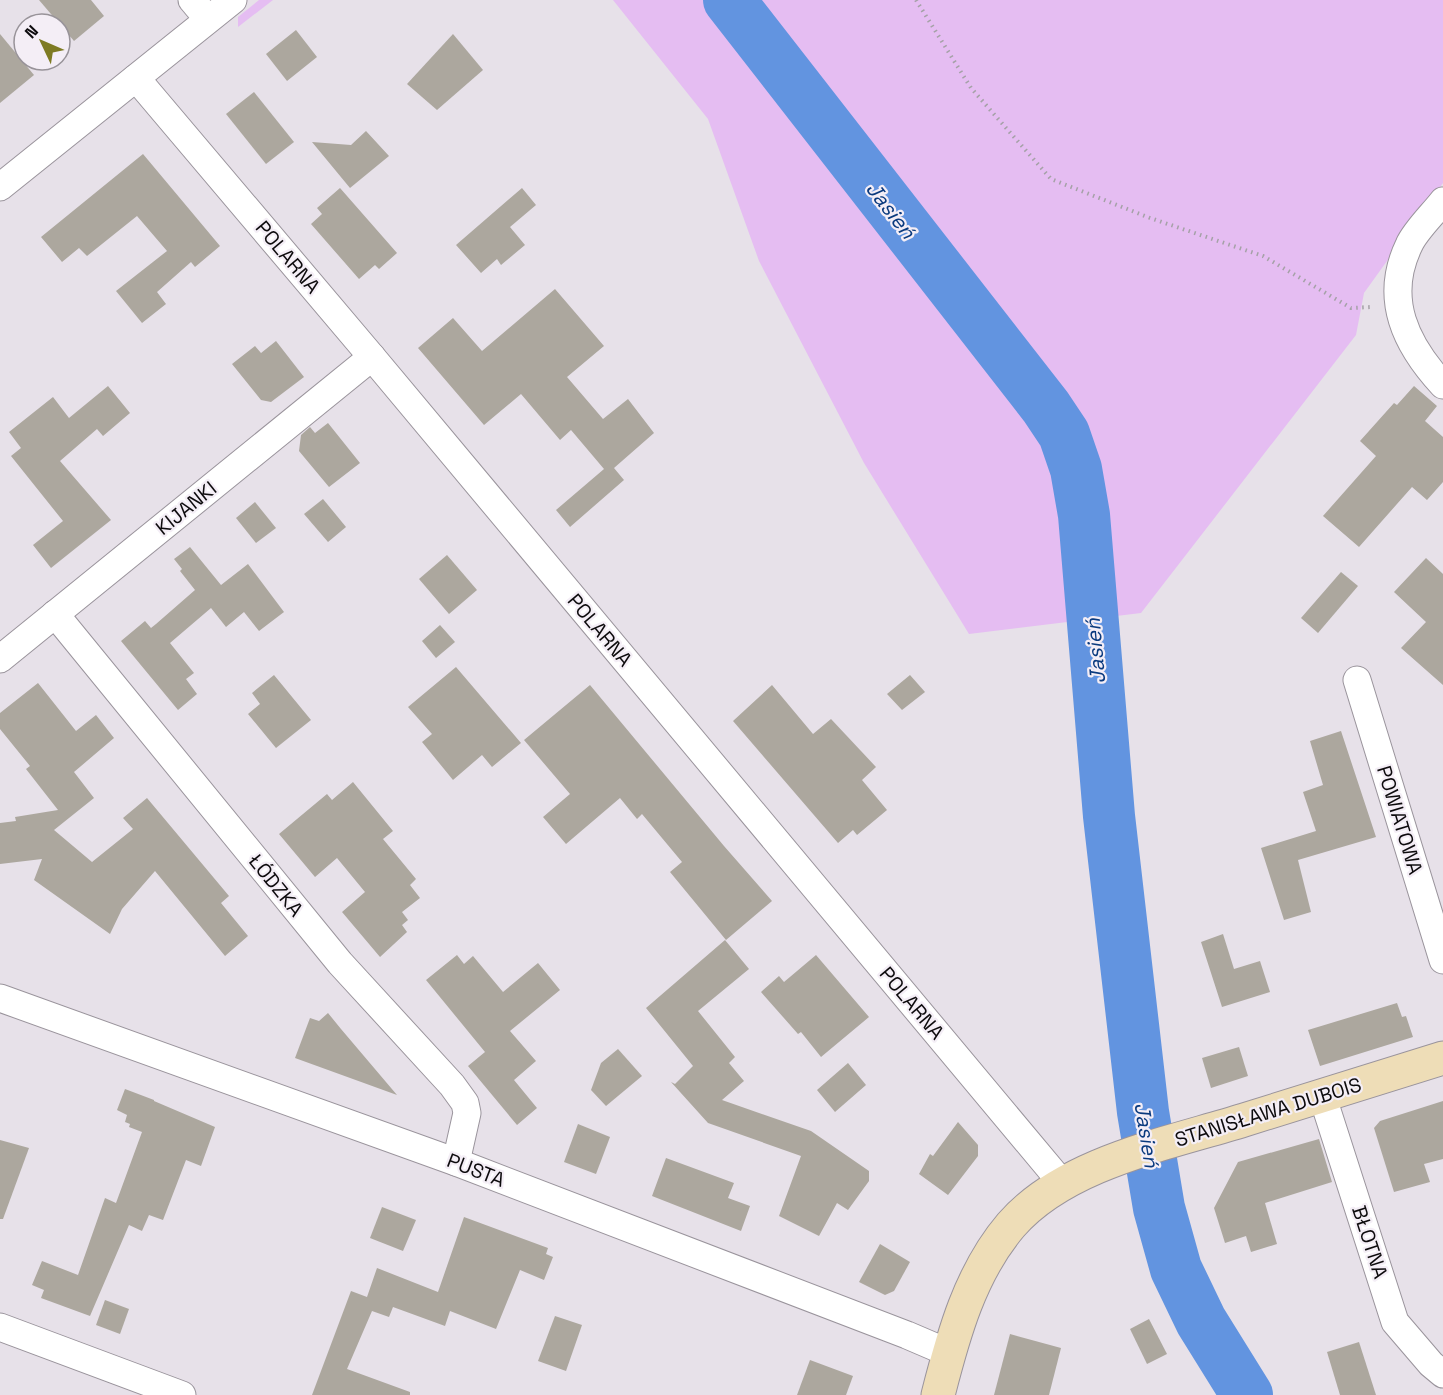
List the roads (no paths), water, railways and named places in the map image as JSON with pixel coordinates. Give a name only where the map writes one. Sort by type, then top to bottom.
[{"type":"street","points":[[0,187],[136,78],[200,10],[232,0]]},
{"type":"street","name":"POLARNA","points":[[136,78],[1062,1183]]},
{"type":"street","points":[[1443,201],[1409,244],[1399,279],[1397,306],[1417,353],[1426,367],[1443,385]]},
{"type":"street","name":"KIJANKI","points":[[0,659],[372,357]]},
{"type":"street","name":"ŁÓDZKA","points":[[56,614],[340,963],[452,1085],[465,1103],[467,1113],[456,1162]]},
{"type":"street","name":"POWIATOWA","points":[[1357,680],[1443,960]]},
{"type":"street","name":"PUSTA","points":[[0,998],[456,1162],[949,1353]]},
{"type":"street","name":"STANISŁAWA DUBOIS","points":[[938,1395],[959,1318],[988,1257],[1012,1224],[1038,1199],[1062,1183],[1119,1159],[1443,1058]]},
{"type":"street","name":"BŁOTNA","points":[[1322,1095],[1395,1322],[1431,1364],[1443,1374]]},
{"type":"street","points":[[0,1327],[182,1395]]},
{"type":"waterway","name":"Jasień","points":[[729,0],[1046,407],[1064,434],[1076,469],[1084,515],[1109,816],[1143,1112],[1159,1208],[1176,1269],[1201,1321],[1247,1395]]}]
